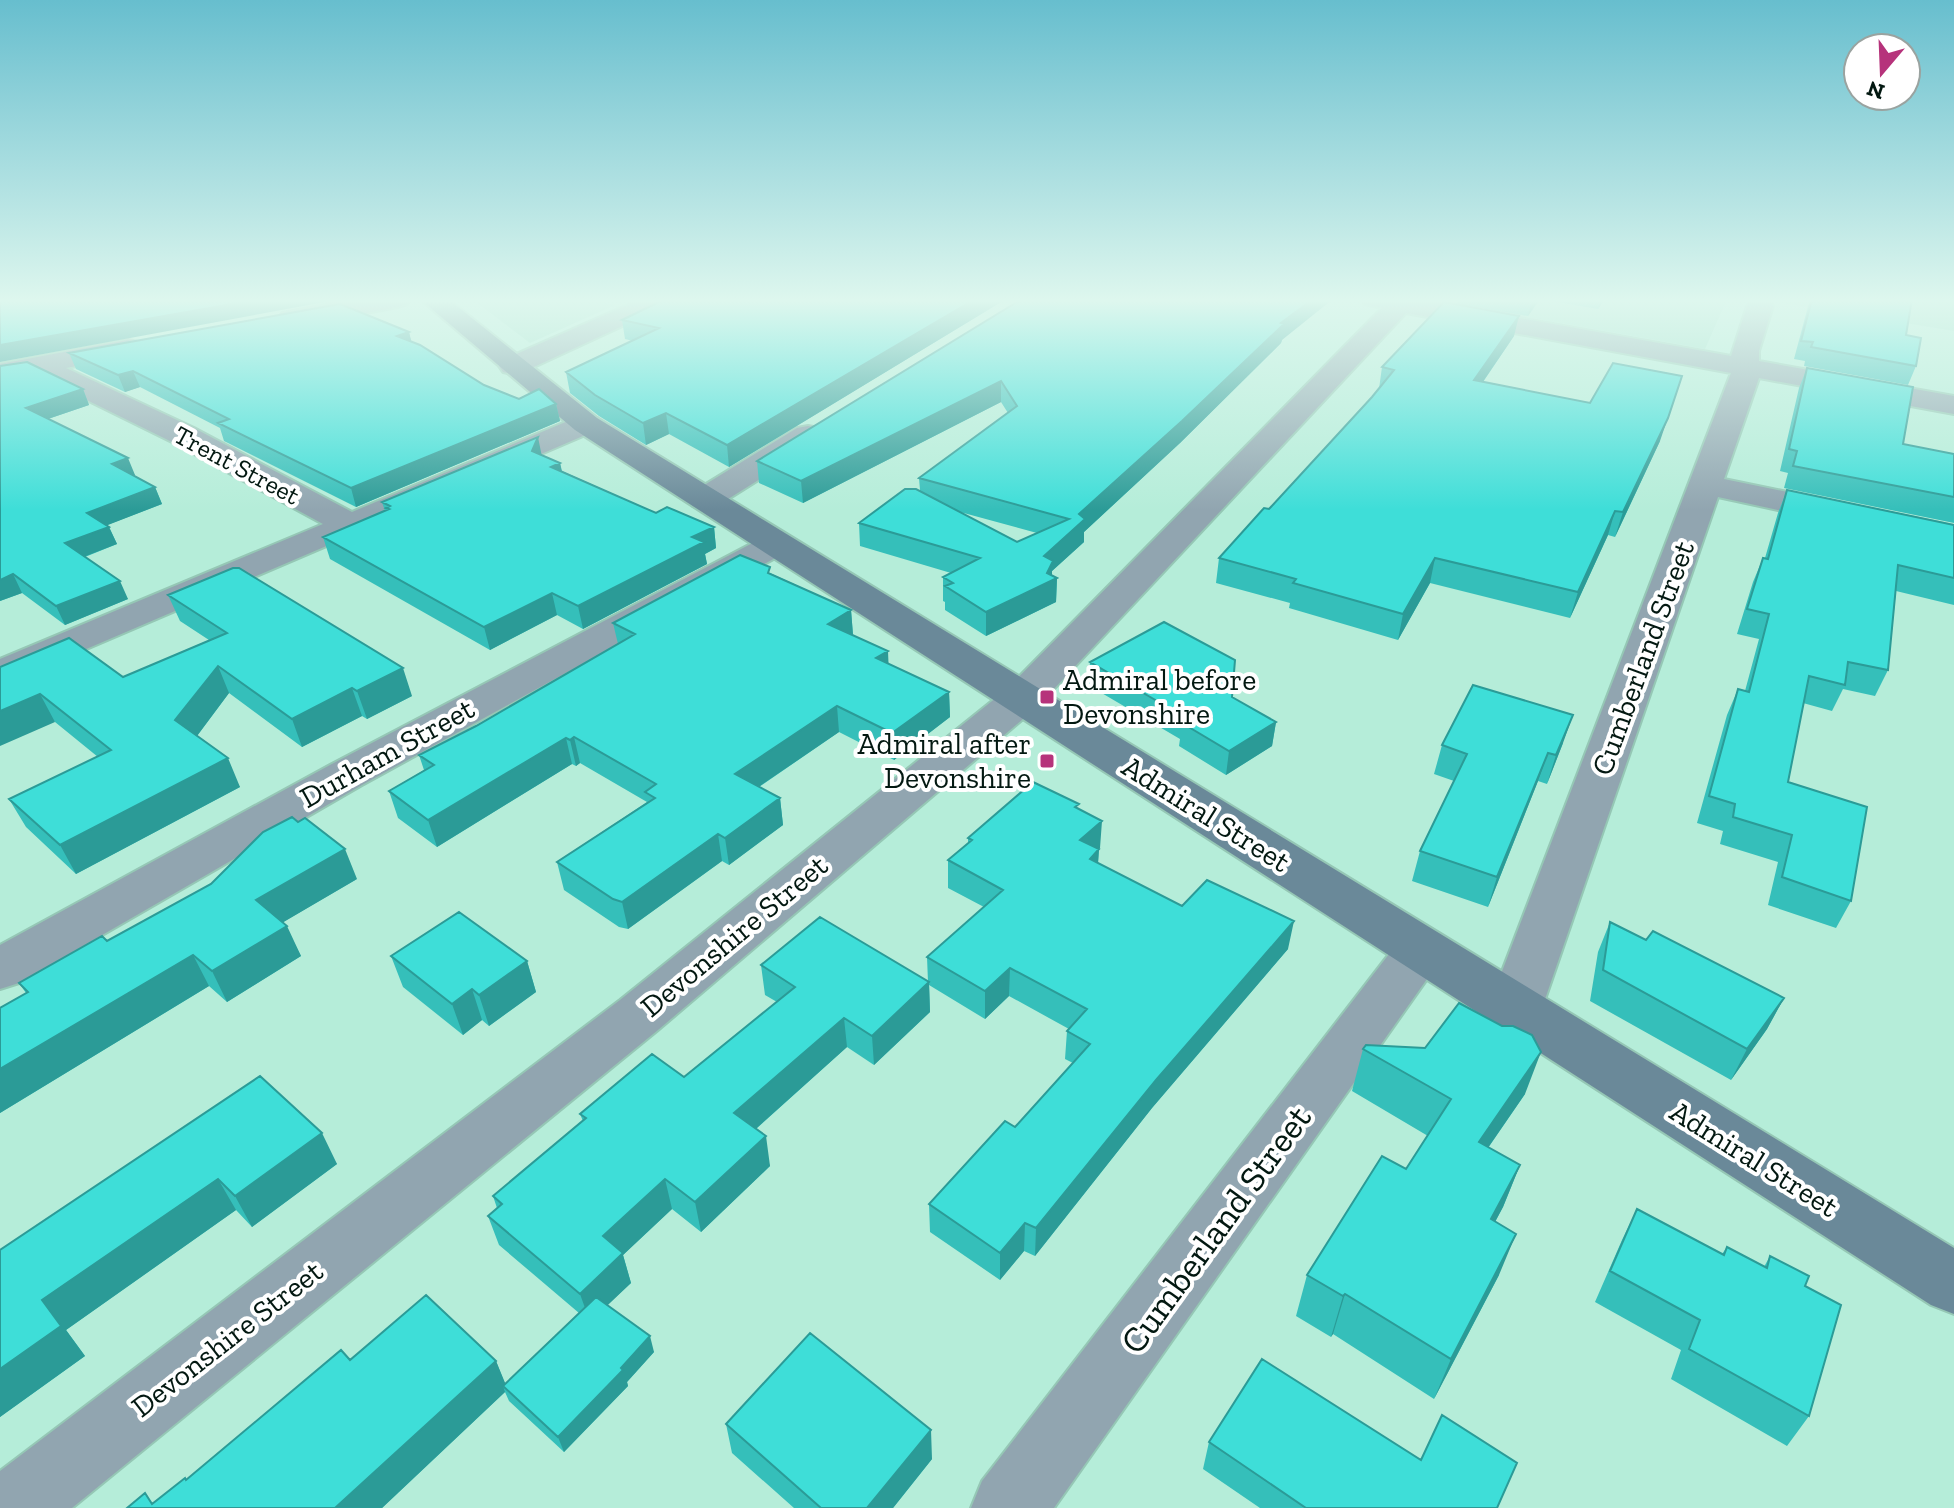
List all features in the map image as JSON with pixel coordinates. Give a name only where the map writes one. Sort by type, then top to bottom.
[{"type":"main road","name":"Admiral Street","points":[[517,369],[544,395],[586,424],[1954,1284]]},
{"type":"street","name":"Trent Street","points":[[46,369],[183,435],[351,525]]},
{"type":"street","name":"Devonshire Street","points":[[13,1508],[639,1015],[1022,698],[1324,369]]},
{"type":"street","name":"Cumberland Street","points":[[1515,1008],[1706,485],[1745,369]]},
{"type":"street","points":[[1764,369],[1954,405]]},
{"type":"street","points":[[0,674],[586,424]]},
{"type":"street","points":[[705,499],[826,424]]},
{"type":"street","points":[[1706,485],[1954,537]]},
{"type":"street","name":"Durham Street","points":[[0,969],[346,775],[776,544]]},
{"type":"street","name":"Cumberland Street","points":[[1009,1508],[1421,949]]},
{"type":"building","points":[[0,369],[42,369],[83,389],[26,408],[128,458],[112,464],[155,487],[87,513],[109,527],[65,543],[120,581],[56,606],[13,574],[0,580]]},
{"type":"building","points":[[105,369],[459,369],[484,385],[519,399],[539,389],[556,404],[351,488],[218,423],[229,419],[133,371],[118,375]]},
{"type":"building","points":[[572,369],[855,369],[727,445],[666,413],[643,423],[595,395],[566,372]]},
{"type":"building","points":[[907,369],[1236,369],[1079,514],[1085,519],[1044,556],[1053,561],[1047,573],[1057,578],[986,612],[945,586],[953,583],[943,577],[980,558],[859,523],[905,489],[916,489],[1017,542],[1069,519],[919,478],[1017,406],[1001,381],[801,481],[757,461]]},
{"type":"building","points":[[1391,369],[1481,369],[1474,380],[1590,403],[1609,369],[1647,369],[1682,376],[1668,418],[1623,512],[1615,511],[1578,592],[1435,558],[1403,614],[1219,558],[1264,508],[1269,509],[1394,370]]},
{"type":"building","points":[[1807,369],[1913,387],[1903,444],[1954,454],[1954,497],[1793,466],[1797,451],[1789,449]]},
{"type":"building","points":[[538,437],[532,451],[560,463],[551,467],[656,513],[667,507],[714,527],[692,537],[704,542],[578,606],[552,593],[484,627],[323,537],[389,509],[386,508],[390,506],[382,502]]},
{"type":"building","points":[[1787,490],[1954,525],[1954,578],[1898,565],[1888,670],[1848,662],[1845,685],[1809,676],[1788,782],[1867,807],[1851,901],[1782,877],[1792,835],[1733,817],[1735,804],[1709,796],[1738,689],[1749,692],[1769,614],[1747,609],[1763,558],[1768,559]]},
{"type":"building","points":[[740,555],[770,567],[768,573],[851,610],[828,624],[888,651],[876,658],[949,692],[892,733],[837,706],[735,774],[780,798],[725,838],[718,834],[622,902],[557,862],[655,798],[645,792],[656,784],[574,737],[570,740],[566,738],[428,820],[389,791],[434,765],[419,755],[476,726],[635,634],[613,623]]},
{"type":"building","points":[[239,568],[403,668],[357,691],[352,688],[292,719],[218,666],[175,720],[228,758],[60,845],[9,799],[111,750],[40,694],[0,711],[0,667],[69,638],[123,677],[227,633],[168,595]]},
{"type":"building","points":[[1164,622],[1235,660],[1232,697],[1276,722],[1229,751],[1182,723],[1188,719],[1090,662]]},
{"type":"building","points":[[1473,685],[1573,715],[1556,755],[1548,753],[1497,877],[1420,851],[1467,754],[1442,745]]},
{"type":"building","points":[[1033,782],[1079,804],[1075,807],[1102,821],[1080,840],[1099,849],[1090,859],[1182,906],[1207,880],[1294,921],[1156,1080],[1036,1228],[1025,1223],[1000,1253],[929,1204],[1005,1121],[1015,1127],[1090,1044],[1067,1031],[1087,1009],[1010,968],[985,991],[927,957],[1003,890],[948,860],[972,840],[968,838]]},
{"type":"building","points":[[292,817],[298,822],[305,818],[345,849],[256,900],[287,926],[212,971],[193,955],[0,1069],[0,1008],[28,992],[19,983],[102,936],[107,941],[211,884],[263,832]]},
{"type":"building","points":[[459,912],[527,961],[479,995],[472,989],[452,1004],[391,956]]},
{"type":"building","points":[[820,917],[929,982],[872,1036],[844,1018],[734,1113],[766,1136],[695,1202],[665,1179],[603,1236],[623,1253],[580,1294],[488,1216],[502,1204],[493,1196],[586,1118],[580,1114],[652,1054],[684,1077],[795,987],[761,965]]},
{"type":"building","points":[[1610,922],[1646,940],[1653,931],[1784,998],[1747,1049],[1603,970]]},
{"type":"building","points":[[1459,1003],[1502,1026],[1513,1026],[1532,1035],[1541,1052],[1479,1142],[1520,1165],[1491,1219],[1516,1234],[1451,1359],[1345,1294],[1343,1296],[1307,1275],[1382,1156],[1406,1169],[1451,1099],[1363,1049],[1366,1045],[1425,1048]]},
{"type":"building","points":[[260,1076],[322,1133],[235,1196],[218,1179],[42,1300],[61,1326],[0,1369],[0,1250]]},
{"type":"building","points":[[1637,1209],[1724,1255],[1727,1247],[1767,1268],[1770,1256],[1809,1276],[1805,1286],[1841,1305],[1809,1416],[1689,1349],[1700,1320],[1610,1271]]},
{"type":"building","points":[[426,1295],[496,1361],[335,1508],[127,1508],[145,1493],[152,1504],[186,1480],[341,1350],[350,1360]]},
{"type":"building","points":[[596,1297],[650,1336],[621,1368],[623,1370],[558,1437],[503,1386]]},
{"type":"building","points":[[810,1333],[931,1430],[867,1508],[821,1508],[726,1424]]},
{"type":"building","points":[[1262,1359],[1421,1460],[1442,1415],[1517,1463],[1497,1508],[1306,1508],[1209,1442]]},
{"type":"place","name":"Admiral before Devonshire","points":[[1047,697]]},
{"type":"place","name":"Admiral after Devonshire","points":[[1047,761]]}]
